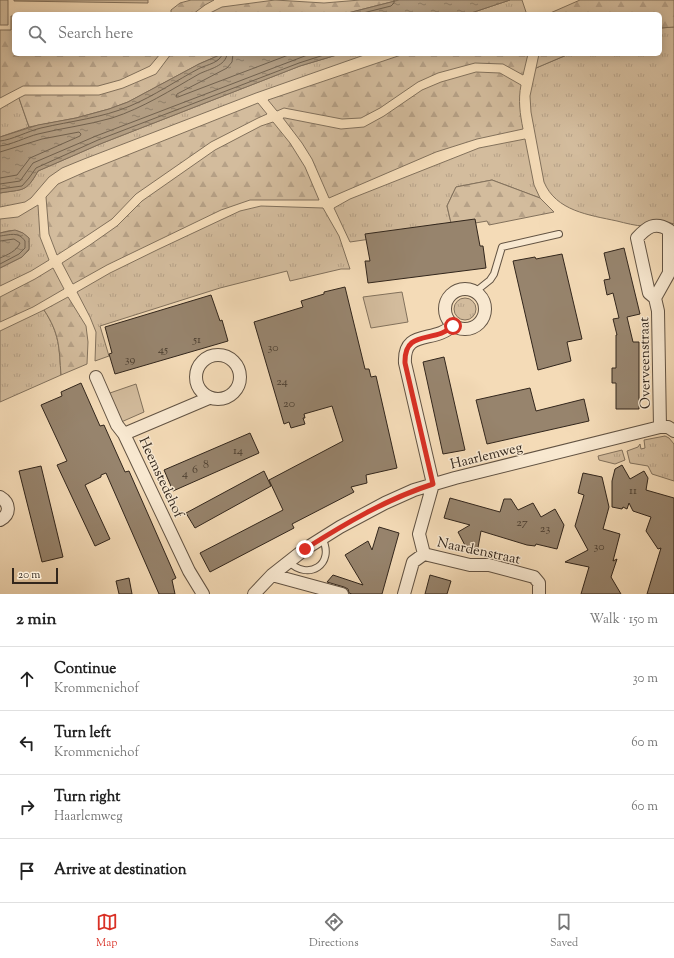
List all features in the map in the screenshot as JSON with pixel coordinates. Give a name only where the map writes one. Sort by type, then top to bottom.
[{"type":"street","name":"Overveenstraat","points":[[655,298],[669,273],[669,230],[663,226],[655,225],[648,228],[637,238],[649,293],[655,298],[658,311],[660,427]]},
{"type":"street","points":[[462,289],[469,289],[476,292],[484,300],[486,308],[482,321],[472,328],[465,329],[453,326],[446,315],[445,308],[450,296],[456,291],[462,289]]},
{"type":"street","points":[[433,484],[405,363],[404,352],[409,344],[417,340],[447,332],[453,326]]},
{"type":"street","points":[[96,377],[117,425],[124,434]]},
{"type":"street","name":"Heemstedehof","points":[[203,594],[189,571],[124,434],[209,398]]},
{"type":"street","points":[[660,427],[668,427],[674,431]]},
{"type":"street","name":"Haarlemweg","points":[[254,594],[288,561],[322,538],[384,503],[433,484],[660,427]]},
{"type":"street","name":"Naardenstraat","points":[[433,484],[419,534],[424,554],[470,566],[488,566],[534,577],[539,583],[539,594]]},
{"type":"street","points":[[0,497],[6,501],[8,508],[6,515],[0,520]]},
{"type":"street","points":[[404,594],[413,562],[424,554]]},
{"type":"street","points":[[272,575],[342,594]]},
{"type":"lane","points":[[476,292],[490,280],[494,274],[502,247],[559,234]]},
{"type":"lane","points":[[288,561],[299,569],[306,571],[322,564],[326,557],[325,543],[322,538]]},
{"type":"green space","points":[[0,0],[8,0],[8,25],[0,25]]},
{"type":"green space","points":[[148,0],[148,3],[14,1]]},
{"type":"green space","points":[[191,0],[214,0],[196,12],[171,12],[171,10],[180,3]]},
{"type":"green space","points":[[275,0],[324,3],[360,0],[399,0],[352,12],[212,12],[222,7]]},
{"type":"green space","points":[[510,0],[522,0],[526,12],[474,12]]},
{"type":"green space","points":[[580,0],[674,0],[674,27],[662,28],[662,12],[553,12]]},
{"type":"green space","points":[[12,16],[12,56],[158,56],[150,66],[120,80],[98,86],[23,86],[0,98],[0,30],[11,30]]},
{"type":"green space","points":[[674,27],[674,224],[662,222],[644,226],[634,225],[585,214],[565,206],[549,192],[544,182],[531,112],[530,96],[536,68],[564,56],[662,56],[662,28]]},
{"type":"green space","points":[[170,56],[217,56],[199,64],[128,102],[76,118],[29,127],[19,98],[25,95],[99,95],[123,88],[156,74]]},
{"type":"green space","points":[[333,56],[361,56],[256,93],[62,168],[49,177],[31,198],[25,202],[0,207],[0,193],[27,187],[38,171],[100,144],[300,66]]},
{"type":"green space","points":[[398,56],[528,56],[523,75],[503,64],[475,63],[438,73],[418,82],[380,108],[361,118],[342,119],[284,108],[277,111],[268,100]]},
{"type":"green space","points":[[539,56],[564,56],[536,68]]},
{"type":"green space","points":[[476,72],[500,73],[521,85],[520,107],[523,129],[477,139],[436,152],[329,198],[312,159],[283,118],[341,129],[364,127],[384,116],[422,90],[441,82]]},
{"type":"green space","points":[[19,98],[29,127],[0,137],[0,109]]},
{"type":"green space","points":[[258,103],[267,114],[211,142],[136,194],[112,219],[57,255],[49,234],[46,197],[58,184]]},
{"type":"green space","points":[[273,122],[290,143],[305,167],[319,200],[250,200],[221,210],[107,265],[73,284],[62,263],[117,226],[142,201],[215,150],[261,126]]},
{"type":"green space","points":[[525,139],[534,185],[540,198],[492,180],[456,187],[447,206],[452,227],[350,242],[334,208],[350,199],[479,148]]},
{"type":"green space","points":[[492,180],[540,198],[554,212],[489,225],[487,221],[452,227],[447,206],[456,187]]},
{"type":"green space","points":[[38,205],[40,237],[49,260],[31,271],[0,286],[0,268],[22,257],[29,250],[29,238],[19,231],[0,233],[0,219],[18,217]]},
{"type":"green space","points":[[261,206],[323,208],[339,236],[350,269],[341,269],[290,281],[287,271],[220,288],[100,326],[109,356],[95,361],[96,332],[77,292],[110,273],[240,211]]},
{"type":"green space","points":[[53,268],[64,289],[33,307],[0,322],[0,297]]},
{"type":"green space","points":[[402,292],[408,322],[371,328],[363,297]]},
{"type":"green space","points":[[68,297],[86,326],[88,342],[87,364],[61,375],[58,341],[53,326],[44,310]]},
{"type":"green space","points":[[465,298],[473,301],[476,309],[473,317],[465,320],[457,317],[454,309],[457,301]]},
{"type":"green space","points":[[44,310],[53,326],[58,341],[61,375],[0,402],[0,331]]},
{"type":"green space","points":[[136,384],[144,412],[119,423],[107,394]]},
{"type":"green space","points":[[665,436],[674,444],[674,481],[652,474],[648,466],[630,463],[627,451],[638,447],[640,444],[641,449],[645,448],[644,440]]},
{"type":"green space","points":[[622,450],[625,460],[615,464],[599,460],[598,456]]},
{"type":"water","points":[[399,0],[510,0],[474,12],[352,12]]},
{"type":"water","points":[[217,56],[333,56],[300,66],[100,144],[38,171],[27,187],[23,189],[0,193],[0,137],[38,125],[76,118],[109,109],[128,102],[199,64]]},
{"type":"water","points":[[15,230],[23,233],[29,238],[29,249],[22,257],[0,268],[0,233]]},
{"type":"building","points":[[475,219],[480,246],[483,246],[486,268],[368,283],[365,261],[370,261],[365,234]]},
{"type":"building","points":[[624,248],[640,314],[627,317],[633,342],[639,342],[639,409],[616,409],[616,383],[612,383],[612,368],[616,368],[617,335],[613,319],[619,318],[613,293],[607,295],[604,280],[610,279],[604,253]]},
{"type":"building","points":[[562,254],[582,339],[567,342],[571,361],[538,370],[513,261],[535,257],[536,259]]},
{"type":"building","points":[[345,287],[365,369],[369,369],[371,377],[376,376],[397,468],[366,475],[367,483],[351,487],[354,492],[292,524],[294,528],[210,572],[200,553],[283,510],[269,480],[343,441],[332,406],[304,414],[305,418],[303,418],[305,424],[291,428],[289,422],[284,424],[254,322],[303,307],[301,301],[324,294],[324,292]]},
{"type":"building","points":[[211,295],[220,321],[222,320],[228,341],[115,374],[109,354],[112,353],[105,327]]},
{"type":"building","points":[[444,357],[465,450],[443,454],[423,362]]},
{"type":"building","points":[[81,383],[100,426],[104,425],[125,472],[129,471],[176,578],[172,580],[175,594],[159,594],[106,473],[85,485],[110,539],[95,546],[57,465],[67,461],[41,405],[62,396],[61,392]]},
{"type":"building","points":[[530,388],[536,411],[584,399],[589,421],[487,444],[476,400]]},
{"type":"building","points":[[250,433],[259,453],[173,491],[164,470]]},
{"type":"building","points":[[622,465],[630,479],[644,471],[648,478],[646,490],[674,498],[674,594],[647,594],[661,548],[658,549],[646,531],[651,517],[633,511],[629,503],[627,509],[623,507],[622,509],[612,507],[612,481],[615,469]]},
{"type":"building","points":[[41,466],[63,557],[42,562],[19,471]]},
{"type":"building","points":[[264,471],[271,486],[195,528],[186,513]]},
{"type":"building","points":[[583,473],[602,477],[609,507],[603,529],[620,534],[613,561],[617,559],[611,577],[621,594],[581,594],[589,567],[565,562],[588,550],[575,526],[584,495],[578,493]]},
{"type":"building","points":[[450,498],[500,512],[504,499],[511,499],[518,510],[533,503],[541,517],[555,509],[564,525],[557,549],[536,544],[535,546],[527,545],[481,531],[477,553],[469,553],[458,532],[470,525],[444,518]]},
{"type":"building","points":[[379,527],[399,533],[382,594],[352,594],[349,593],[348,589],[344,587],[327,582],[333,575],[363,585],[345,555],[368,541],[372,550]]},
{"type":"building","points":[[430,575],[451,581],[447,594],[425,594]]},
{"type":"building","points":[[129,578],[132,594],[119,594],[116,581]]},
{"type":"route","points":[[305,549],[340,527],[384,503],[414,490],[433,484],[405,363],[404,352],[409,344],[417,340],[447,332],[453,326]]}]
